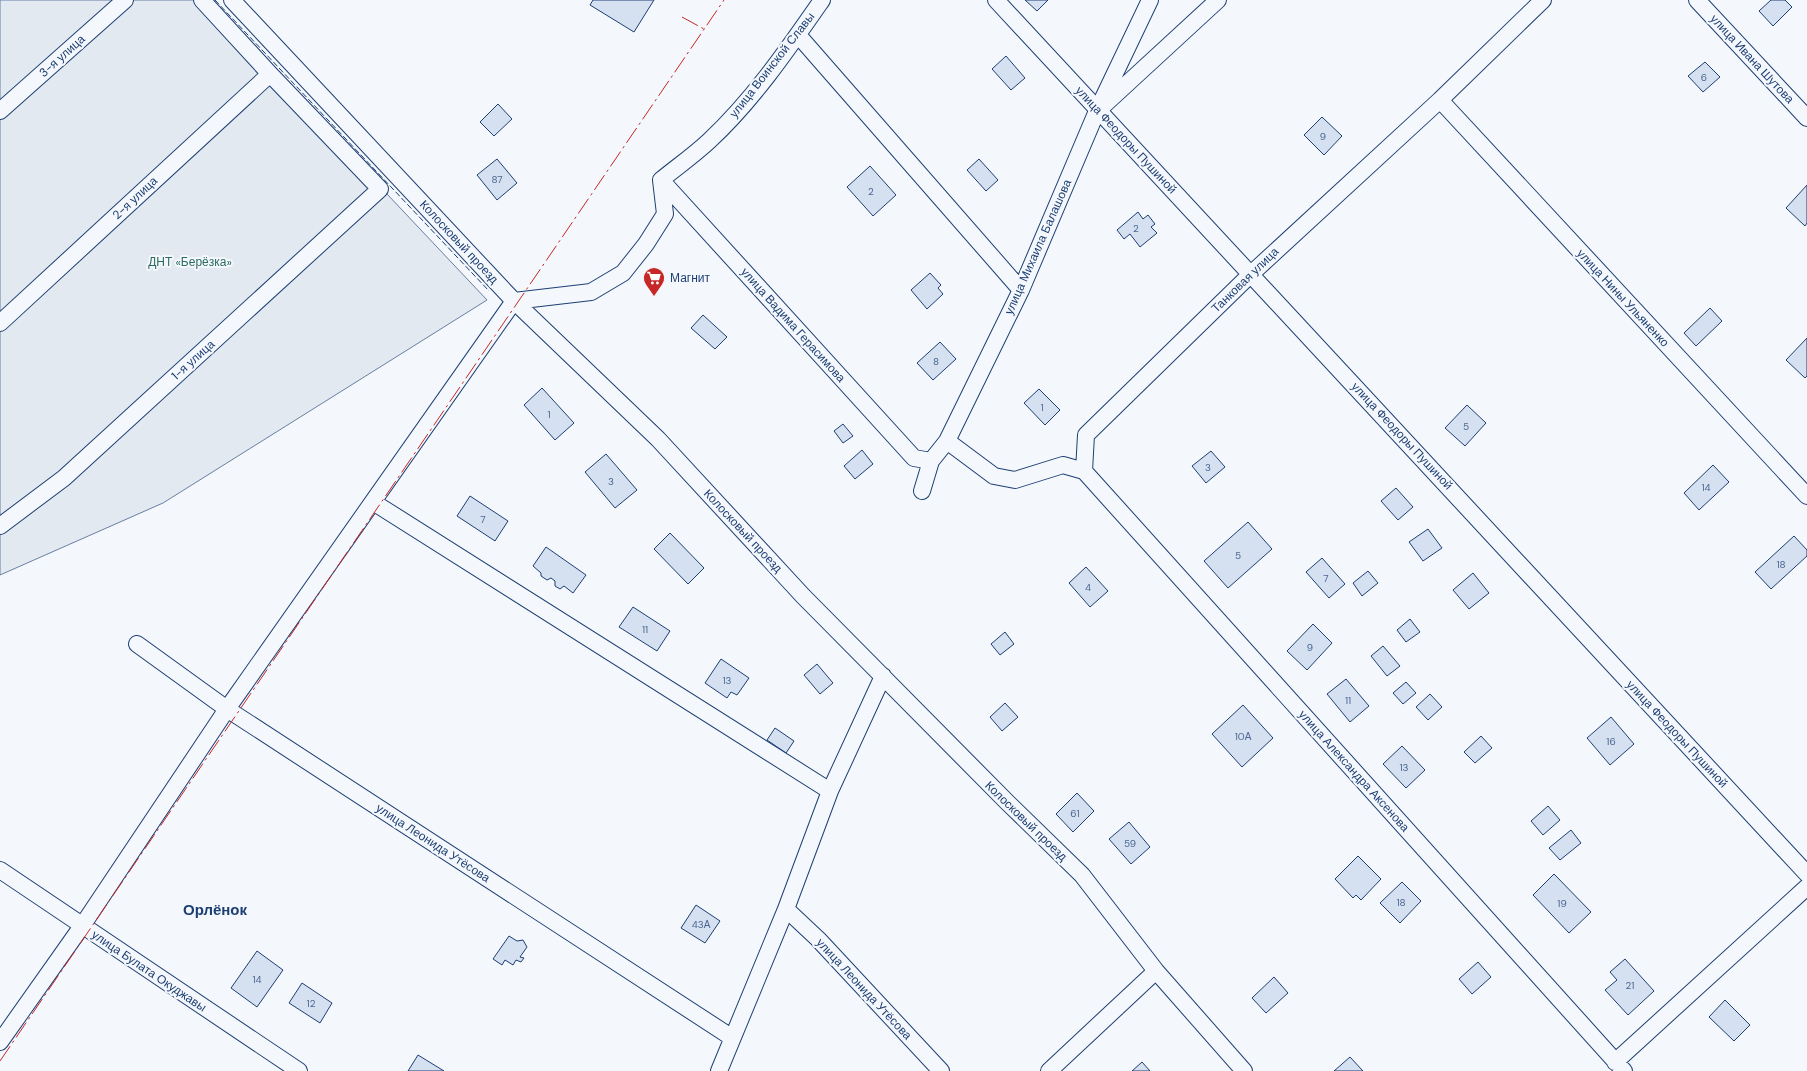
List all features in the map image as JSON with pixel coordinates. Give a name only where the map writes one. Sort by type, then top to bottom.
[{"type":"street","name":"3-я улица","points":[[0,111],[125,0]]},
{"type":"street","points":[[202,0],[270,74]]},
{"type":"street","name":"Колосковый проезд","points":[[232,0],[514,301],[658,438],[803,596],[1082,875],[1156,971],[1244,1071]]},
{"type":"street","name":"улица Воинской Славы","points":[[661,180],[708,142],[745,104],[798,35],[822,0]]},
{"type":"street","name":"улица Феодоры Пушиной","points":[[996,0],[1807,874]]},
{"type":"street","name":"улица Михаила Балашова","points":[[922,491],[931,461],[947,441],[1021,290],[1098,111],[1150,0]]},
{"type":"street","points":[[1098,111],[1218,0]]},
{"type":"street","name":"Танковая улица","points":[[1084,471],[1086,435],[1251,274],[1440,100],[1543,0]]},
{"type":"street","name":"улица Ивана Шутова","points":[[1697,0],[1807,118]]},
{"type":"street","points":[[798,35],[1021,290]]},
{"type":"street","name":"1-я улица","points":[[0,526],[64,478],[380,189],[270,74]]},
{"type":"street","name":"2-я улица","points":[[0,323],[270,74]]},
{"type":"street","name":"улица Нины Ульяненко","points":[[1440,100],[1807,496]]},
{"type":"street","points":[[0,1042],[82,926],[227,709],[514,301],[591,292],[623,274],[646,244],[665,214],[661,180]]},
{"type":"street","name":"улица Вадима Герасимова","points":[[661,180],[914,458],[931,461]]},
{"type":"street","points":[[947,441],[994,476],[1015,480],[1063,466],[1084,471]]},
{"type":"street","name":"улица Александра Аксенова","points":[[1084,471],[1620,1066]]},
{"type":"street","points":[[373,502],[830,791]]},
{"type":"street","name":"улица Леонида Утёсова","points":[[138,644],[227,709],[732,1037]]},
{"type":"street","points":[[719,1071],[786,909],[830,791],[883,676]]},
{"type":"street","name":"улица Булата Окуджавы","points":[[0,870],[299,1071]]},
{"type":"street","points":[[1620,1066],[1807,887]]},
{"type":"street","name":"улица Леонида Утёсова","points":[[786,909],[818,939],[941,1071]]},
{"type":"street","points":[[1049,1071],[1156,971]]},
{"type":"green space","name":"ДНТ «Берёзка»","points":[[0,0],[204,0],[487,300],[163,503],[0,575]]},
{"type":"building","points":[[593,0],[654,0],[634,32],[590,5]]},
{"type":"building","points":[[1025,0],[1048,0],[1037,11]]},
{"type":"building","points":[[1771,0],[1785,0],[1792,7],[1773,26],[1759,11]]},
{"type":"building","points":[[1006,56],[1025,78],[1011,90],[992,69]]},
{"type":"building","points":[[1705,62],[1720,77],[1703,92],[1688,76]]},
{"type":"building","points":[[498,104],[512,119],[494,136],[480,122]]},
{"type":"building","points":[[1322,117],[1342,136],[1324,155],[1304,135]]},
{"type":"building","points":[[497,159],[517,183],[497,200],[477,175]]},
{"type":"building","points":[[979,159],[998,180],[986,191],[967,170]]},
{"type":"building","points":[[870,166],[896,195],[873,216],[847,187]]},
{"type":"building","points":[[1807,185],[1807,223],[1805,226],[1786,208]]},
{"type":"building","points":[[1138,212],[1143,219],[1148,215],[1155,224],[1151,227],[1157,233],[1140,247],[1130,234],[1124,239],[1117,230]]},
{"type":"building","points":[[930,273],[941,285],[938,288],[943,294],[927,309],[911,290]]},
{"type":"building","points":[[1710,308],[1722,321],[1696,346],[1684,333]]},
{"type":"building","points":[[703,315],[727,337],[715,349],[691,328]]},
{"type":"building","points":[[1807,338],[1807,376],[1805,378],[1786,360]]},
{"type":"building","points":[[940,342],[956,359],[933,380],[917,363]]},
{"type":"building","points":[[542,388],[574,423],[555,440],[524,405]]},
{"type":"building","points":[[1039,389],[1060,410],[1045,425],[1024,403]]},
{"type":"building","points":[[1467,405],[1486,423],[1465,446],[1445,428]]},
{"type":"building","points":[[843,424],[853,436],[843,443],[834,431]]},
{"type":"building","points":[[862,450],[873,464],[855,479],[844,466]]},
{"type":"building","points":[[1211,451],[1225,467],[1206,483],[1192,466]]},
{"type":"building","points":[[606,454],[637,490],[615,508],[585,472]]},
{"type":"building","points":[[1713,465],[1729,482],[1699,510],[1684,493]]},
{"type":"building","points":[[1396,488],[1413,507],[1398,520],[1381,501]]},
{"type":"building","points":[[470,496],[508,521],[495,541],[457,516]]},
{"type":"building","points":[[1248,522],[1272,549],[1228,588],[1204,561]]},
{"type":"building","points":[[1428,529],[1442,548],[1423,561],[1409,542]]},
{"type":"building","points":[[670,533],[704,568],[688,584],[654,549]]},
{"type":"building","points":[[1794,536],[1807,550],[1807,556],[1771,589],[1755,572]]},
{"type":"building","points":[[546,547],[586,575],[573,593],[564,586],[560,589],[555,586],[555,581],[551,578],[547,580],[541,576],[541,573],[533,566]]},
{"type":"building","points":[[1322,558],[1345,584],[1329,598],[1306,572]]},
{"type":"building","points":[[1086,567],[1108,591],[1090,607],[1069,583]]},
{"type":"building","points":[[1368,571],[1378,583],[1362,596],[1353,583]]},
{"type":"building","points":[[1473,573],[1489,593],[1469,609],[1453,590]]},
{"type":"building","points":[[633,607],[670,631],[657,651],[619,627]]},
{"type":"building","points":[[1410,619],[1420,632],[1406,642],[1397,630]]},
{"type":"building","points":[[1313,624],[1332,643],[1307,670],[1287,651]]},
{"type":"building","points":[[1005,632],[1014,644],[1000,655],[991,644]]},
{"type":"building","points":[[1383,646],[1400,666],[1387,676],[1371,656]]},
{"type":"building","points":[[721,659],[749,678],[737,695],[731,692],[727,698],[705,683]]},
{"type":"building","points":[[817,664],[833,683],[820,694],[804,675]]},
{"type":"building","points":[[1346,679],[1369,706],[1350,722],[1327,694]]},
{"type":"building","points":[[1406,682],[1416,693],[1403,704],[1393,693]]},
{"type":"building","points":[[1430,694],[1442,707],[1428,720],[1416,707]]},
{"type":"building","points":[[1005,703],[1018,717],[1002,731],[990,717]]},
{"type":"building","points":[[1243,705],[1273,738],[1242,767],[1212,734]]},
{"type":"building","points":[[1611,717],[1634,744],[1610,765],[1587,738]]},
{"type":"building","points":[[775,728],[794,741],[786,753],[767,740]]},
{"type":"building","points":[[1481,736],[1492,748],[1475,763],[1464,752]]},
{"type":"building","points":[[1402,746],[1425,770],[1406,788],[1383,764]]},
{"type":"building","points":[[1077,793],[1094,811],[1073,832],[1056,814]]},
{"type":"building","points":[[1548,806],[1560,820],[1543,835],[1531,821]]},
{"type":"building","points":[[1129,822],[1150,847],[1131,864],[1109,839]]},
{"type":"building","points":[[1571,830],[1581,843],[1560,860],[1549,848]]},
{"type":"building","points":[[1358,856],[1381,879],[1361,900],[1356,895],[1353,898],[1335,879]]},
{"type":"building","points":[[1554,874],[1591,912],[1569,933],[1533,895]]},
{"type":"building","points":[[1402,882],[1421,901],[1400,923],[1380,903]]},
{"type":"building","points":[[696,905],[720,921],[705,943],[681,928]]},
{"type":"building","points":[[509,936],[517,941],[523,940],[527,947],[520,957],[524,958],[521,962],[516,960],[513,965],[505,960],[502,965],[493,959]]},
{"type":"building","points":[[257,951],[283,970],[257,1007],[231,988]]},
{"type":"building","points":[[1625,959],[1654,991],[1628,1015],[1605,990],[1617,980],[1610,972]]},
{"type":"building","points":[[1478,962],[1491,977],[1472,994],[1459,979]]},
{"type":"building","points":[[1274,977],[1288,993],[1266,1013],[1252,998]]},
{"type":"building","points":[[302,983],[332,1003],[320,1023],[289,1003]]},
{"type":"building","points":[[1725,1000],[1750,1025],[1734,1041],[1709,1017]]},
{"type":"building","points":[[418,1055],[444,1071],[408,1071]]},
{"type":"building","points":[[1350,1057],[1363,1071],[1334,1071]]},
{"type":"building","points":[[1142,1062],[1150,1071],[1132,1071]]},
{"type":"fence","points":[[215,0],[489,291]]},
{"type":"power","points":[[0,1061],[724,0]]},
{"type":"power","points":[[682,17],[704,29]]},
{"type":"place","name":"Магнит","points":[[654,297]]},
{"type":"district","name":"Орлёнок","points":[[215,910]]}]
